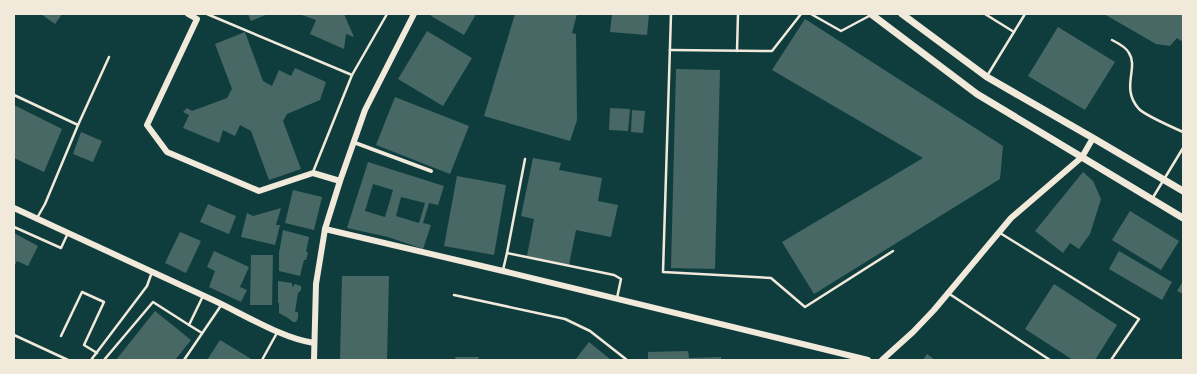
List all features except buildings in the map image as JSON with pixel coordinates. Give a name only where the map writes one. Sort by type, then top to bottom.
[{"type":"main road","points":[[871,14],[977,94],[1183,218]]},
{"type":"main road","points":[[902,14],[986,77],[1183,191]]},
{"type":"street","points":[[188,14],[198,17],[147,125],[167,152],[259,191],[313,173],[340,181]]},
{"type":"street","points":[[314,360],[316,284],[326,229],[340,181],[365,110],[414,14]]},
{"type":"street","points":[[882,360],[913,332],[1011,218],[1082,157],[1093,138]]},
{"type":"street","points":[[353,142],[431,171]]},
{"type":"street","points":[[14,208],[204,295],[278,331],[302,341],[314,342]]},
{"type":"street","points":[[326,229],[868,360]]},
{"type":"lane","points":[[207,14],[352,75]]},
{"type":"lane","points":[[313,173],[352,75],[388,14]]},
{"type":"lane","points":[[670,14],[663,272],[771,278],[805,307],[893,251]]},
{"type":"lane","points":[[737,51],[738,14]]},
{"type":"lane","points":[[670,50],[772,51],[801,14]]},
{"type":"lane","points":[[811,14],[841,31],[871,14]]},
{"type":"lane","points":[[986,14],[1014,32]]},
{"type":"lane","points":[[986,77],[1025,14]]},
{"type":"lane","points":[[1112,40],[1128,51],[1132,58],[1130,94],[1133,102],[1140,111],[1183,132]]},
{"type":"lane","points":[[37,219],[45,204],[78,125],[109,57]]},
{"type":"lane","points":[[14,94],[78,125]]},
{"type":"lane","points":[[1152,199],[1183,148]]},
{"type":"lane","points":[[503,271],[525,160]]},
{"type":"lane","points":[[14,227],[61,248],[68,233]]},
{"type":"lane","points":[[999,232],[1139,319],[1111,360]]},
{"type":"lane","points":[[507,253],[614,275],[621,279],[617,299]]},
{"type":"lane","points":[[91,360],[146,286],[152,271]]},
{"type":"lane","points":[[61,336],[82,292],[104,302],[84,345],[96,353]]},
{"type":"lane","points":[[948,293],[1050,360]]},
{"type":"lane","points":[[189,324],[204,295]]},
{"type":"lane","points":[[454,295],[565,319],[590,331],[627,360]]},
{"type":"lane","points":[[104,360],[153,302],[202,333]]},
{"type":"lane","points":[[184,360],[222,304]]},
{"type":"lane","points":[[262,360],[278,331]]},
{"type":"lane","points":[[14,335],[68,360]]}]
